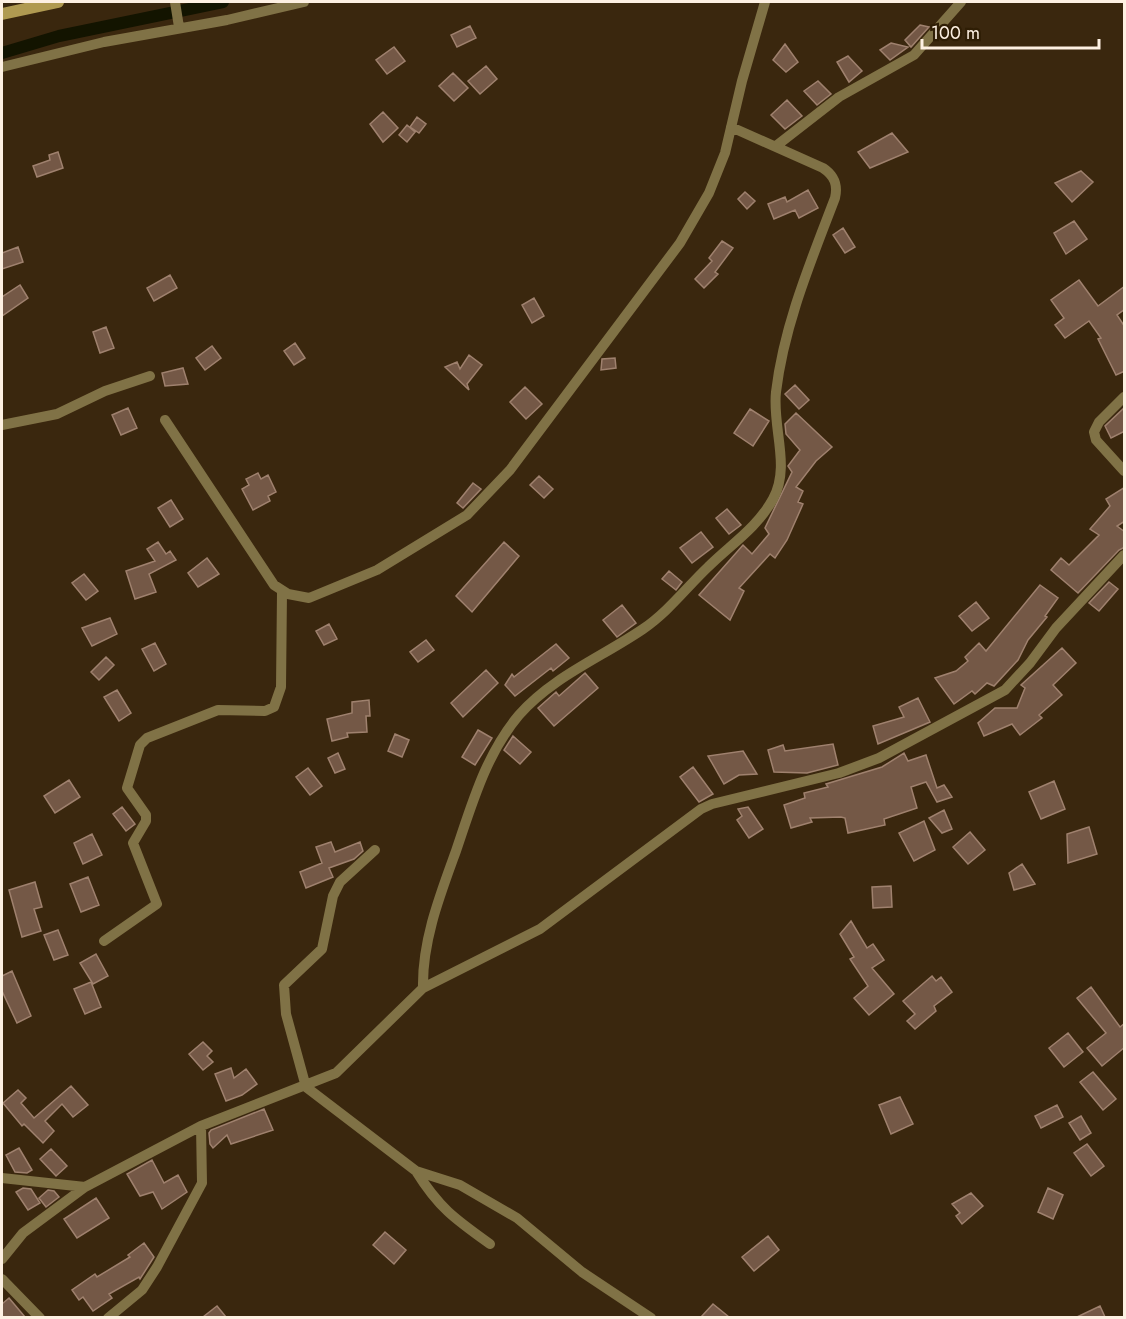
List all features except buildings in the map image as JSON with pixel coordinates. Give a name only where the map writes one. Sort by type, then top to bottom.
[{"type":"main road","points":[[2,14],[58,2]]},
{"type":"street","points":[[175,2],[179,23]]},
{"type":"street","points":[[2,67],[179,23],[304,2]]},
{"type":"street","points":[[165,420],[274,585],[282,592],[304,598],[315,597],[377,570],[467,515],[510,470],[680,243],[719,174],[765,2]]},
{"type":"street","points":[[776,146],[839,97],[914,56],[962,2]]},
{"type":"street","points":[[423,988],[424,954],[443,888],[484,773],[511,727],[519,716],[549,688],[644,628],[678,599],[708,567],[753,526],[778,488],[781,464],[776,394],[785,342],[801,287],[835,198],[837,186],[831,174],[823,168],[731,127]]},
{"type":"street","points":[[2,425],[57,414],[105,391],[150,376]]},
{"type":"street","points":[[1125,397],[1099,422],[1094,432],[1096,440],[1125,471]]},
{"type":"street","points":[[2,1259],[23,1233],[85,1186],[201,1126],[306,1087],[339,1071],[423,988],[540,929],[706,807],[839,773],[879,758],[1005,690],[1030,663],[1056,628],[1125,555]]},
{"type":"street","points":[[104,941],[157,904],[133,843],[146,820],[146,815],[127,788],[140,745],[147,738],[218,710],[265,711],[274,707],[281,687],[282,592]]},
{"type":"street","points":[[375,850],[340,882],[333,896],[322,949],[284,985],[286,1014],[306,1087],[416,1171],[460,1185],[517,1218],[582,1272],[651,1317]]},
{"type":"street","points":[[108,1317],[142,1290],[157,1267],[202,1183],[201,1126]]},
{"type":"street","points":[[416,1171],[433,1199],[490,1244]]},
{"type":"street","points":[[2,1178],[85,1186]]},
{"type":"street","points":[[2,1279],[40,1317]]},
{"type":"waterway","points":[[2,53],[59,36],[223,2]]}]
